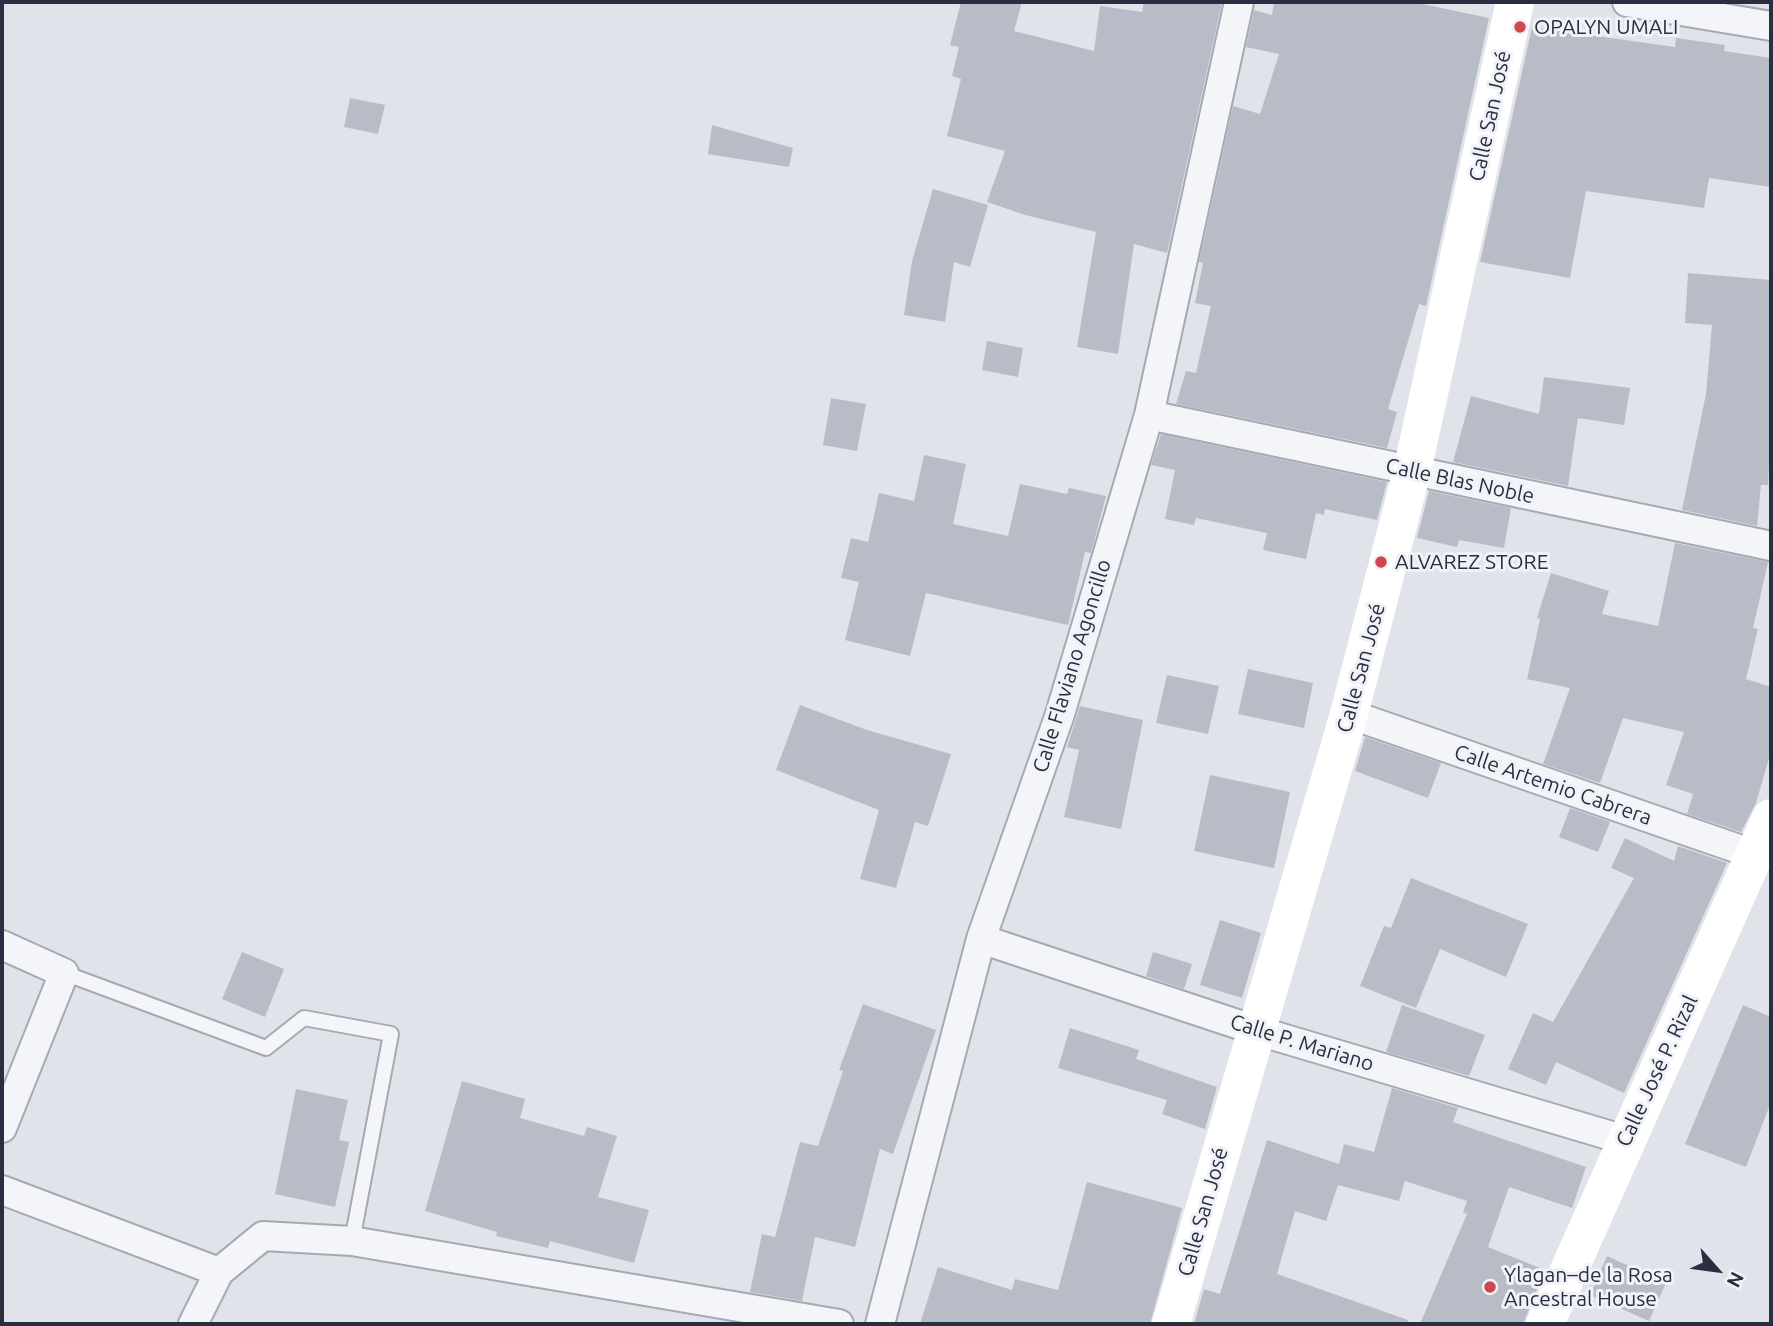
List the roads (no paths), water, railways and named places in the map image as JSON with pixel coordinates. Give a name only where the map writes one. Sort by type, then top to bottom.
[{"type":"street","name":"Calle Flaviano Agoncillo","points":[[880,1324],[981,939],[1060,713],[1149,415],[1239,2]]},
{"type":"street","name":"Calle San José","points":[[1171,1324],[1349,714],[1412,471],[1515,2]]},
{"type":"street","points":[[1627,2],[1771,26]]},
{"type":"street","name":"Calle Blas Noble","points":[[1149,415],[1771,546]]},
{"type":"street","name":"Calle Artemio Cabrera","points":[[1349,714],[1756,855]]},
{"type":"street","name":"Calle José P. Rizal","points":[[1545,1324],[1771,818]]},
{"type":"street","name":"Calle P. Mariano","points":[[981,939],[1255,1030],[1625,1140]]},
{"type":"street","points":[[2,944],[64,973],[2,1128]]},
{"type":"street","points":[[2,1190],[219,1272]]},
{"type":"street","points":[[193,1324],[219,1272],[263,1236],[352,1241],[839,1324]]},
{"type":"lane","points":[[64,973],[266,1048],[304,1018],[391,1034],[352,1241]]},
{"type":"place","name":"OPALYN UMALI","points":[[1520,27]]},
{"type":"place","name":"ALVAREZ STORE","points":[[1381,562]]},
{"type":"place","name":"Ylagan–de la Rosa Ancestral House","points":[[1490,1287]]}]
